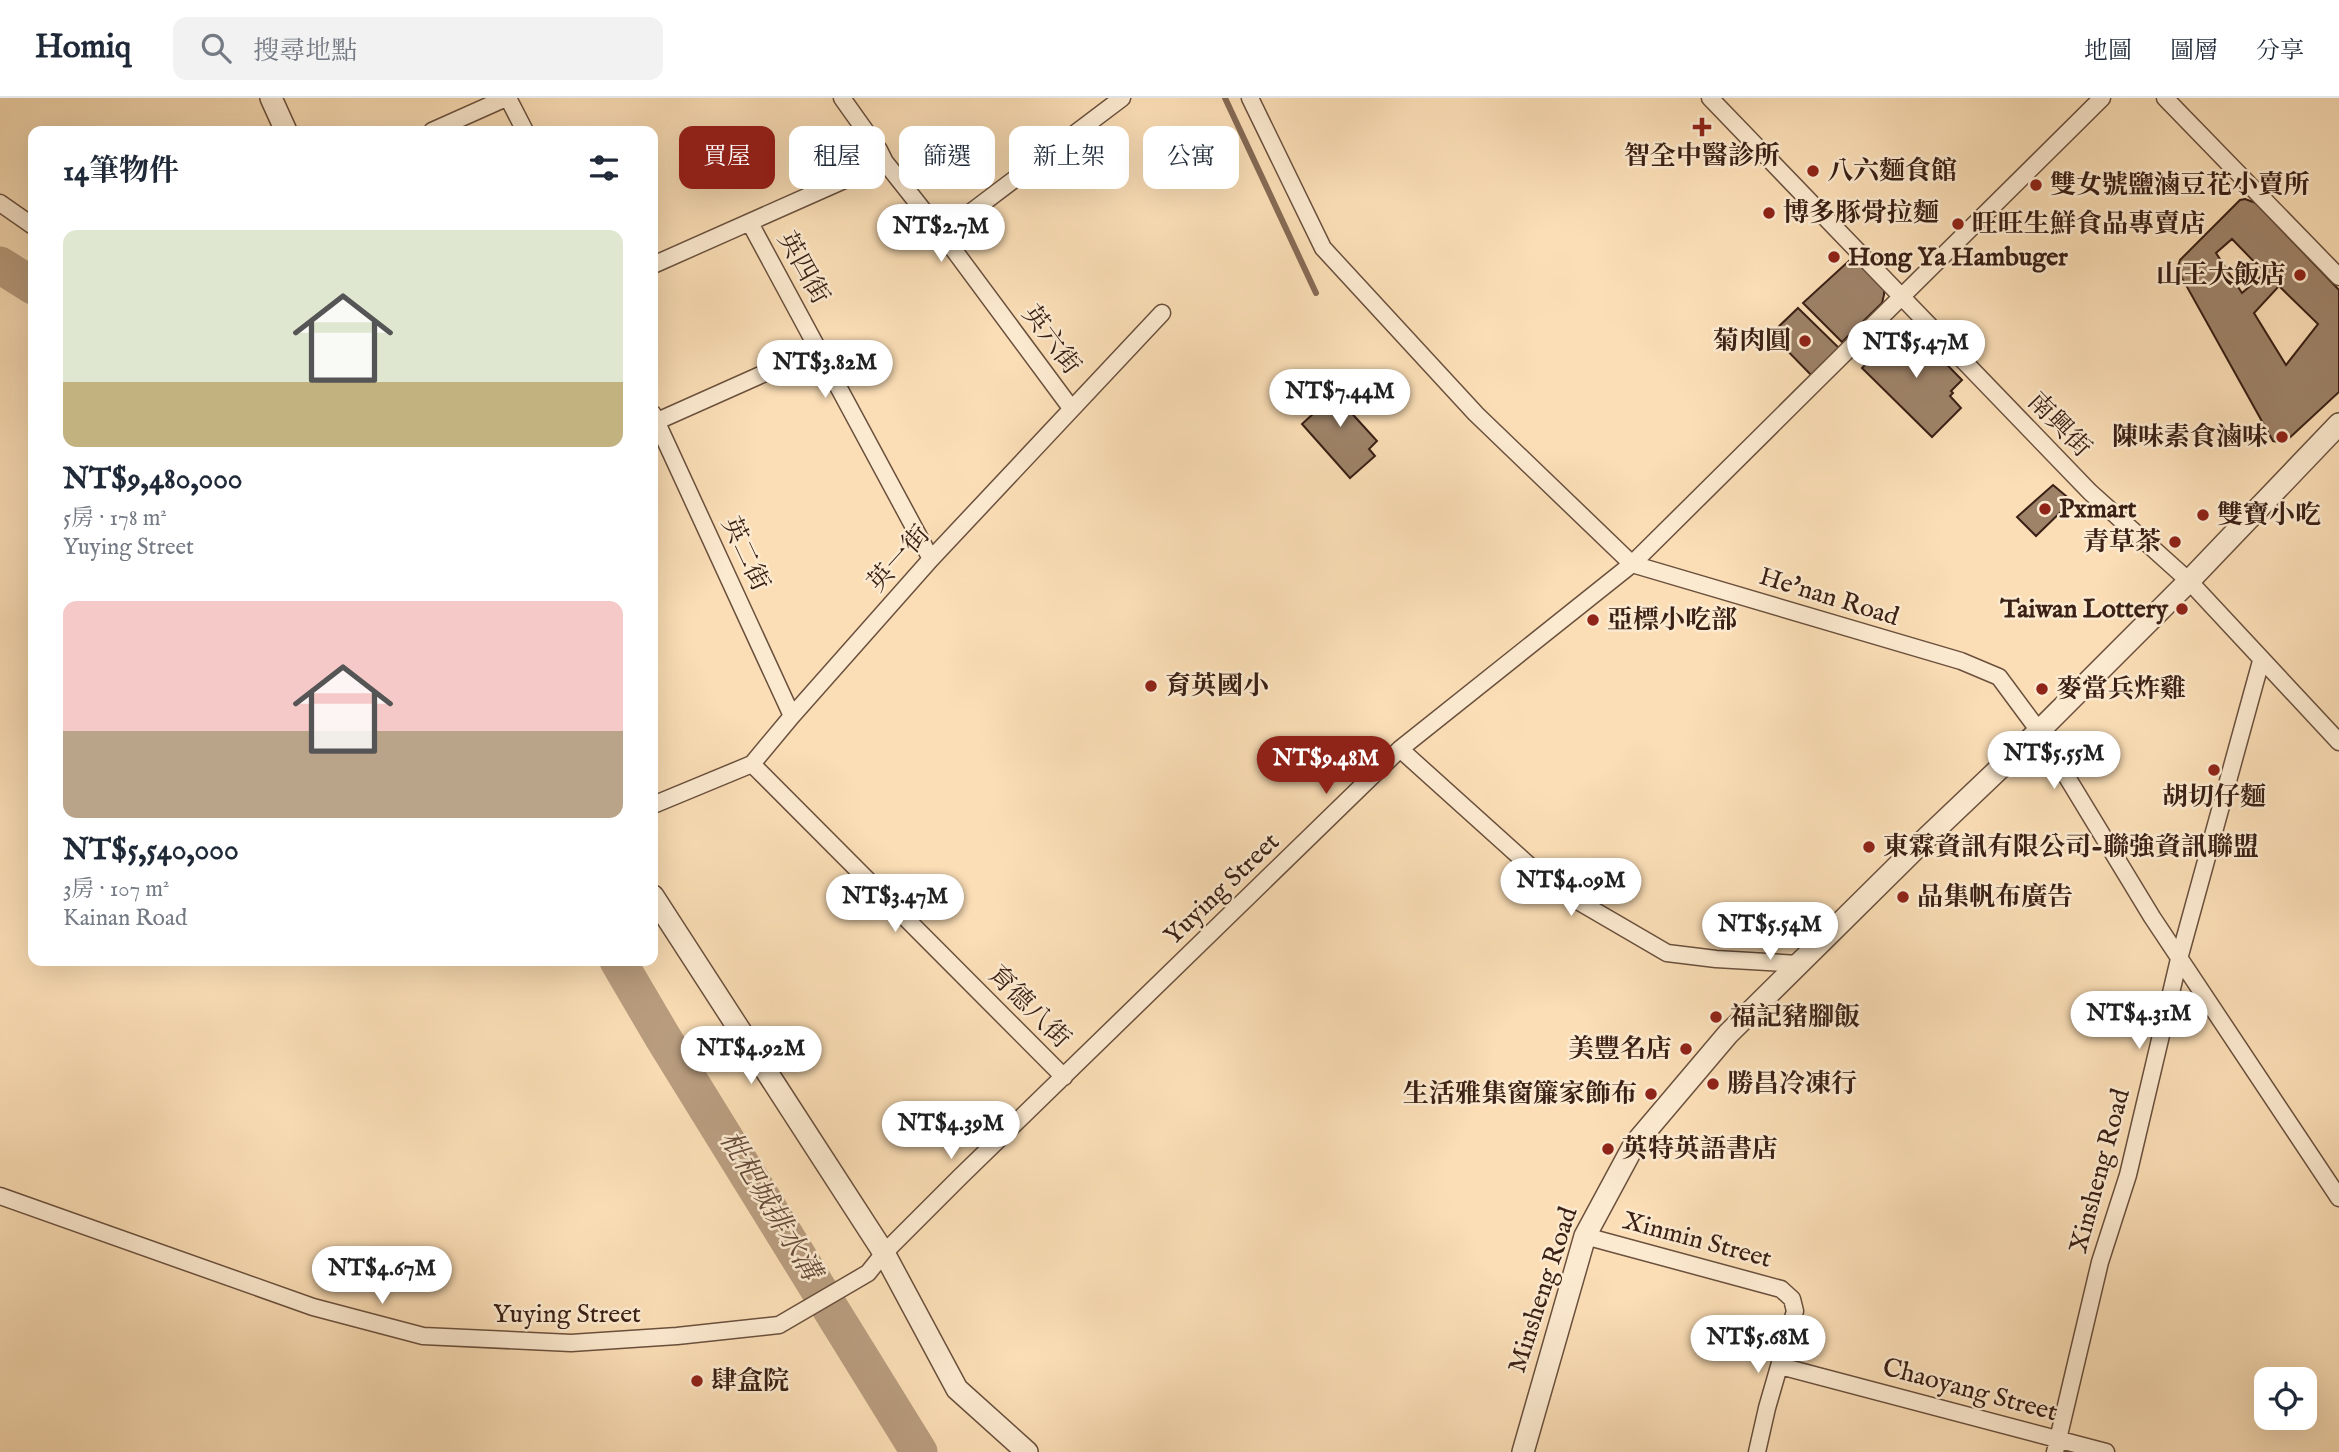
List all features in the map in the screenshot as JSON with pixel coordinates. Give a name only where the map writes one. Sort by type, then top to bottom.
[{"type":"street","points":[[271,98],[284,126]]},
{"type":"street","points":[[443,126],[507,98],[522,126]]},
{"type":"street","name":"英六街","points":[[842,98],[862,126]]},
{"type":"street","points":[[942,234],[1122,98]]},
{"type":"street","name":"He'nan Road","points":[[1250,98],[1323,248],[1476,414],[1632,564],[1961,661],[1999,677],[2039,731],[2179,959],[2339,1198]]},
{"type":"street","name":"南興街","points":[[1710,98],[2090,492],[2189,581],[2339,742]]},
{"type":"street","name":"Yuying Street","points":[[0,1196],[313,1307],[423,1336],[571,1343],[677,1336],[779,1325],[868,1273],[884,1253],[1400,749],[1632,564],[2102,98]]},
{"type":"street","points":[[2165,98],[2339,277]]},
{"type":"street","name":"英六街","points":[[885,162],[1071,408]]},
{"type":"street","points":[[658,263],[825,189]]},
{"type":"street","points":[[0,203],[28,223]]},
{"type":"street","name":"英四街","points":[[750,223],[931,559]]},
{"type":"street","name":"英一街","points":[[658,803],[752,764],[931,559],[1161,313]]},
{"type":"street","points":[[658,418],[819,349]]},
{"type":"street","name":"Minsheng Road","points":[[1523,1452],[1585,1236],[1634,1145],[1728,1034],[2039,731],[2189,581],[2339,424]]},
{"type":"street","name":"英二街","points":[[658,429],[792,716]]},
{"type":"street","name":"Xinsheng Road","points":[[2057,1445],[2100,1262],[2129,1175],[2179,959],[2261,661]]},
{"type":"street","points":[[1400,749],[1552,886],[1667,953],[1799,964]]},
{"type":"street","name":"育德八街","points":[[752,764],[1064,1077]]},
{"type":"street","points":[[658,904],[884,1253],[957,1389],[1027,1452]]},
{"type":"street","name":"Xinmin Street","points":[[1585,1236],[1781,1289],[1792,1299],[1795,1311],[1780,1366]]},
{"type":"street","points":[[1757,1452],[1780,1366]]},
{"type":"street","name":"Chaoyang Street","points":[[1780,1366],[2057,1445],[2106,1452]]},
{"type":"building","points":[[2240,200],[2256,203],[2339,290],[2339,392],[2284,443],[2273,441],[2177,269],[2180,260]],"holes":[[[2232,239],[2265,273],[2242,293],[2216,253]],[[2279,286],[2318,324],[2286,365],[2254,313]]]},
{"type":"building","points":[[1852,258],[1884,286],[1884,295],[1882,303],[1842,342],[1803,303]]},
{"type":"building","name":"菊肉圓","points":[[1798,308],[1840,349],[1814,378],[1771,334]]},
{"type":"building","points":[[1899,331],[1915,332],[1962,380],[1951,391],[1953,393],[1950,396],[1961,408],[1932,437],[1862,368]]},
{"type":"building","points":[[1330,374],[1354,400],[1346,407],[1377,441],[1369,449],[1375,456],[1350,478],[1302,424],[1326,402],[1314,388]]},
{"type":"building","name":"Pxmart","points":[[2053,485],[2072,501],[2036,536],[2017,517]]},
{"type":"waterway","points":[[1225,98],[1316,293]]},
{"type":"waterway","name":"枇杷城排水溝","points":[[0,265],[28,283]]},
{"type":"waterway","name":"枇杷城排水溝","points":[[621,966],[919,1452]]},
{"type":"place","name":"智全中醫診所","points":[[1702,127]]},
{"type":"place","name":"八六麵食館","points":[[1813,171]]},
{"type":"place","name":"雙女號鹽滷豆花小賣所","points":[[2036,185]]},
{"type":"place","name":"博多豚骨拉麵","points":[[1769,213]]},
{"type":"place","name":"旺旺生鮮食品專賣店","points":[[1958,224]]},
{"type":"place","name":"Hong Ya Hambuger","points":[[1834,257]]},
{"type":"place","name":"山王大飯店","points":[[2300,275]]},
{"type":"place","name":"菊肉圓","points":[[1805,341]]},
{"type":"place","name":"陳味素食滷味","points":[[2282,437]]},
{"type":"place","name":"Pxmart","points":[[2045,509]]},
{"type":"place","name":"雙寶小吃","points":[[2203,515]]},
{"type":"place","name":"青草茶","points":[[2175,542]]},
{"type":"place","name":"Taiwan Lottery","points":[[2182,609]]},
{"type":"place","name":"亞標小吃部","points":[[1593,620]]},
{"type":"place","name":"育英國小","points":[[1151,686]]},
{"type":"place","name":"麥當兵炸雞","points":[[2042,689]]},
{"type":"place","name":"胡切仔麵","points":[[2214,770]]},
{"type":"place","name":"東霖資訊有限公司-聯強資訊聯盟","points":[[1869,847]]},
{"type":"place","name":"品集帆布廣告","points":[[1903,897]]},
{"type":"place","name":"福記豬腳飯","points":[[1716,1017]]},
{"type":"place","name":"美豐名店","points":[[1686,1049]]},
{"type":"place","name":"勝昌冷凍行","points":[[1713,1084]]},
{"type":"place","name":"生活雅集窗簾家飾布","points":[[1651,1094]]},
{"type":"place","name":"英特英語書店","points":[[1608,1149]]},
{"type":"place","name":"肆盒院","points":[[697,1381]]}]
